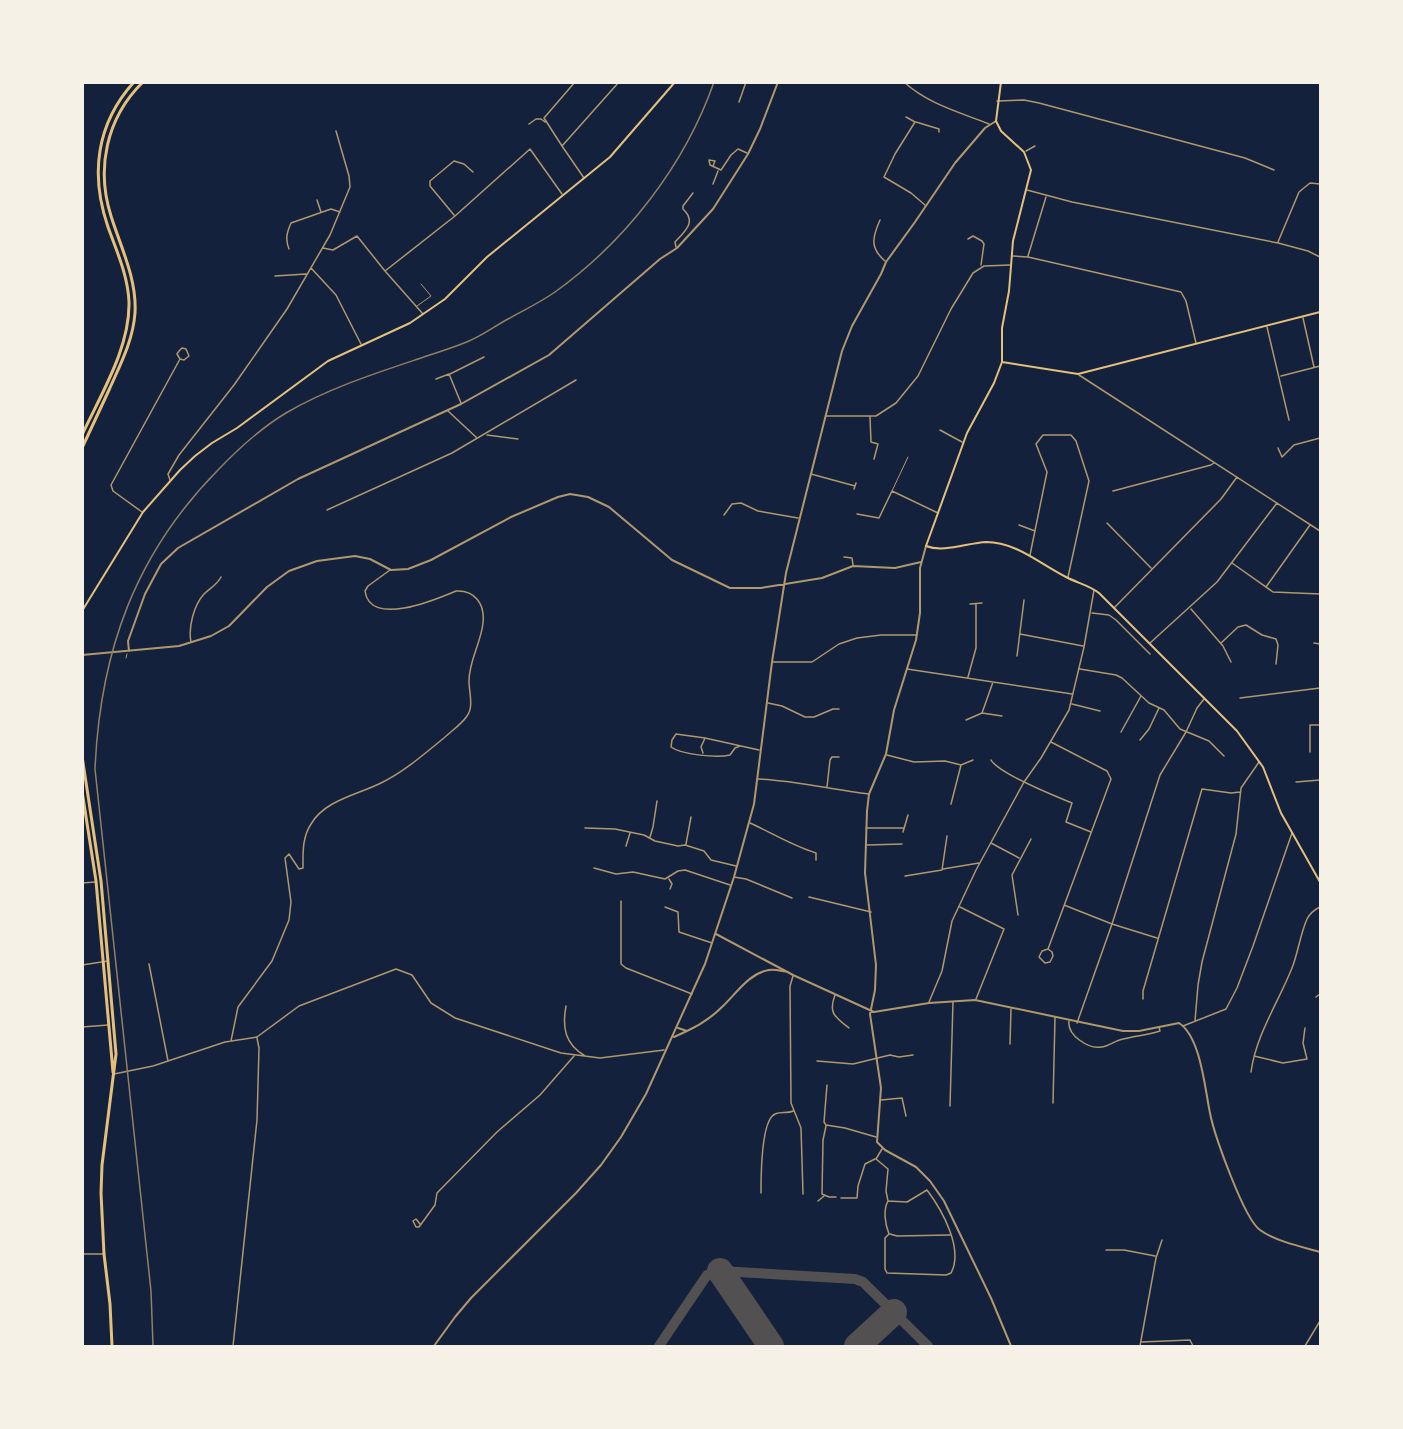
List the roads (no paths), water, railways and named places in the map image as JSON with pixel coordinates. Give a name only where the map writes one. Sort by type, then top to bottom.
[{"type":"highway","points":[[82,435],[118,356],[128,317],[129,302],[125,276],[103,209],[97,167],[105,127],[116,105],[134,82]]},
{"type":"highway","points":[[82,448],[123,359],[133,326],[135,305],[133,280],[108,206],[103,179],[107,144],[115,120],[142,82]]},
{"type":"highway","points":[[82,756],[94,826],[109,961],[116,1054],[102,1165],[104,1254],[112,1347]]},
{"type":"highway","points":[[82,791],[96,882],[113,1074]]},
{"type":"highway","points":[[88,827],[94,826]]},
{"type":"main road","points":[[82,611],[143,512],[195,456],[252,418],[309,373],[328,361],[424,315],[445,299],[488,257],[610,157],[675,82]]},
{"type":"main road","points":[[1001,82],[996,120],[1001,131],[1024,152],[1031,170],[1014,232],[1009,291],[1002,328],[1002,362],[963,442],[926,546],[941,549],[978,543],[1008,545],[1068,578],[1094,589],[1237,730],[1259,761],[1281,813],[1320,882]]},
{"type":"main road","points":[[1002,362],[1078,374],[1320,312]]},
{"type":"street","points":[[546,123],[544,118],[575,82]]},
{"type":"street","points":[[562,146],[619,82]]},
{"type":"street","points":[[739,102],[746,82]]},
{"type":"street","points":[[128,651],[128,641],[145,594],[161,564],[178,548],[298,479],[461,404],[549,355],[660,259],[677,248],[713,209],[748,153],[778,82]]},
{"type":"street","points":[[904,82],[915,93],[929,101],[989,124]]},
{"type":"street","points":[[997,101],[1024,99],[1238,156],[1274,170]]},
{"type":"street","points":[[906,117],[939,129],[939,132]]},
{"type":"street","points":[[529,124],[536,119],[541,119],[546,123],[584,178]]},
{"type":"street","points":[[434,1347],[454,1317],[471,1298],[601,1165],[634,1116],[678,1027],[713,943],[749,823],[786,573],[842,351],[852,326],[886,262],[955,163],[989,124],[996,120]]},
{"type":"street","points":[[915,122],[884,177],[911,193],[925,206]]},
{"type":"street","points":[[171,480],[168,474],[179,455],[234,385],[287,309],[323,248],[340,212],[350,187],[336,130]]},
{"type":"street","points":[[1024,152],[1035,146]]},
{"type":"street","points":[[385,271],[455,216],[530,149],[562,195]]},
{"type":"street","points":[[718,170],[725,167],[731,155],[738,149],[748,153]]},
{"type":"street","points":[[455,216],[430,186],[430,181],[454,161],[464,164],[473,172]]},
{"type":"street","points":[[713,166],[718,170]]},
{"type":"street","points":[[713,184],[718,170]]},
{"type":"street","points":[[1278,243],[1299,192],[1310,183],[1320,184]]},
{"type":"street","points":[[1027,190],[1046,196],[1278,243],[1320,256]]},
{"type":"street","points":[[677,248],[675,242],[690,226],[691,220],[682,209],[693,192]]},
{"type":"street","points":[[1028,257],[1046,196]]},
{"type":"street","points":[[317,200],[321,213]]},
{"type":"street","points":[[289,249],[286,233],[291,223],[331,209],[340,212]]},
{"type":"street","points":[[880,220],[873,242],[876,253],[886,262]]},
{"type":"street","points":[[323,248],[333,250],[357,236],[424,315]]},
{"type":"street","points":[[825,416],[876,416],[896,403],[918,376],[965,284],[982,266],[982,241],[973,236],[968,239]]},
{"type":"street","points":[[1012,256],[1028,257],[1181,292],[1186,301],[1196,343]]},
{"type":"street","points":[[982,266],[1011,265]]},
{"type":"street","points":[[310,267],[336,295],[361,344]]},
{"type":"street","points":[[275,276],[307,274]]},
{"type":"street","points":[[1303,317],[1314,367]]},
{"type":"street","points":[[1266,326],[1289,420]]},
{"type":"street","points":[[436,379],[484,357]]},
{"type":"street","points":[[143,512],[113,491],[111,485],[180,359]]},
{"type":"street","points":[[1279,376],[1320,366]]},
{"type":"street","points":[[449,374],[461,404]]},
{"type":"street","points":[[1078,374],[1320,531]]},
{"type":"street","points":[[327,510],[452,453],[576,381]]},
{"type":"street","points":[[447,410],[477,438]]},
{"type":"street","points":[[870,416],[871,442],[878,444],[874,459]]},
{"type":"street","points":[[940,430],[963,442]]},
{"type":"street","points":[[485,435],[518,439]]},
{"type":"street","points":[[1029,556],[1047,472],[1036,444],[1043,435],[1067,435],[1074,438],[1089,481],[1068,578]]},
{"type":"street","points":[[1278,448],[1281,459],[1294,445],[1320,438]]},
{"type":"street","points":[[1113,491],[1211,465],[1214,462]]},
{"type":"street","points":[[810,474],[855,484],[854,489]]},
{"type":"street","points":[[1113,609],[1221,499],[1237,477]]},
{"type":"street","points":[[857,514],[879,519],[892,491],[938,513]]},
{"type":"street","points":[[82,655],[179,646],[211,636],[229,626],[267,587],[289,571],[311,563],[355,556],[370,559],[391,570],[408,569],[418,566],[510,517],[570,494],[580,495],[609,507],[672,560],[711,581],[736,589],[761,588],[822,578],[853,566],[895,568],[921,562]]},
{"type":"street","points":[[724,515],[732,504],[741,503],[758,511],[799,519]]},
{"type":"street","points":[[1149,644],[1216,582],[1277,503]]},
{"type":"street","points":[[1107,522],[1151,569]]},
{"type":"street","points":[[1266,587],[1310,524]]},
{"type":"street","points":[[1019,525],[1036,531]]},
{"type":"street","points":[[926,546],[921,562],[917,635],[894,710],[886,754],[869,794],[866,828],[867,885],[876,965],[875,990],[870,1010],[881,1088],[876,1137],[882,1148],[916,1167],[930,1181],[944,1201],[991,1298],[1011,1347]]},
{"type":"street","points":[[844,557],[852,558],[853,566]]},
{"type":"street","points":[[1232,563],[1266,587],[1278,592],[1320,594]]},
{"type":"street","points":[[231,1041],[238,1007],[272,961],[290,920],[291,902],[285,858],[289,854],[299,869],[303,868],[304,838],[309,826],[320,814],[330,806],[396,775],[468,716],[470,666],[483,625],[479,600],[475,595],[456,591],[404,608],[392,610],[377,606],[370,602],[365,591],[368,586],[391,570]]},
{"type":"street","points":[[191,642],[190,630],[195,612],[203,595],[217,584],[221,577]]},
{"type":"street","points":[[929,1003],[942,971],[952,921],[980,862],[1024,782],[1051,742],[1071,703],[1094,589]]},
{"type":"street","points":[[1017,656],[1024,600]]},
{"type":"street","points":[[970,604],[982,603]]},
{"type":"street","points":[[968,678],[976,648],[976,604]]},
{"type":"street","points":[[1189,607],[1221,643],[1231,662]]},
{"type":"street","points":[[1090,613],[1108,615],[1116,620],[1150,654]]},
{"type":"street","points":[[1221,643],[1238,627],[1246,625],[1278,642],[1276,664]]},
{"type":"street","points":[[1020,634],[1084,647]]},
{"type":"street","points":[[772,662],[812,662],[839,644],[857,638],[917,635]]},
{"type":"street","points":[[1314,643],[1320,644]]},
{"type":"street","points":[[907,669],[1073,694]]},
{"type":"street","points":[[1079,669],[1116,675],[1126,680],[1149,703],[1167,714],[1175,724],[1186,732],[1209,741],[1224,756]]},
{"type":"street","points":[[982,713],[993,682]]},
{"type":"street","points":[[1240,698],[1320,688]]},
{"type":"street","points":[[1121,732],[1142,696]]},
{"type":"street","points":[[1077,1023],[1160,775],[1204,699]]},
{"type":"street","points":[[767,703],[782,706],[805,717],[814,717],[833,709],[839,709]]},
{"type":"street","points":[[1071,703],[1100,711]]},
{"type":"street","points":[[1140,740],[1149,729],[1159,708]]},
{"type":"street","points":[[966,720],[982,713],[1002,716]]},
{"type":"street","points":[[1310,752],[1310,725],[1320,725]]},
{"type":"street","points":[[740,746],[726,756],[675,750],[671,743],[676,734],[705,738],[740,746],[760,751]]},
{"type":"street","points":[[704,755],[701,747],[705,738]]},
{"type":"street","points":[[1048,948],[1053,956],[1050,962],[1045,963],[1039,957],[1042,951],[1048,948],[1110,784],[1110,775],[1107,771],[1051,742]]},
{"type":"street","points":[[886,754],[914,762],[945,761],[960,765],[973,760]]},
{"type":"street","points":[[827,789],[830,760],[832,757],[839,757]]},
{"type":"street","points":[[991,760],[994,766],[1024,782],[1072,803],[1066,822],[1092,832]]},
{"type":"street","points":[[1196,1021],[1202,962],[1236,834],[1240,792],[1259,761]]},
{"type":"street","points":[[951,804],[960,765]]},
{"type":"street","points":[[757,779],[780,780],[869,794]]},
{"type":"street","points":[[1296,782],[1320,780]]},
{"type":"street","points":[[1143,999],[1143,991],[1202,789],[1240,792]]},
{"type":"street","points":[[649,838],[657,801]]},
{"type":"street","points":[[903,832],[908,815]]},
{"type":"street","points":[[686,845],[691,817]]},
{"type":"street","points":[[749,823],[799,848],[816,853],[816,860]]},
{"type":"street","points":[[585,828],[615,829],[655,841],[678,846],[686,845],[704,851],[711,860],[737,866]]},
{"type":"street","points":[[866,828],[904,828]]},
{"type":"street","points":[[626,846],[630,832]]},
{"type":"street","points":[[1183,1026],[1226,1010],[1253,946],[1293,832]]},
{"type":"street","points":[[942,870],[946,836]]},
{"type":"street","points":[[1018,915],[1012,875],[1031,839]]},
{"type":"street","points":[[991,842],[1019,859]]},
{"type":"street","points":[[865,845],[902,844]]},
{"type":"street","points":[[905,876],[980,862]]},
{"type":"street","points":[[594,868],[615,874],[633,872],[669,879],[672,884],[670,889]]},
{"type":"street","points":[[669,879],[678,871],[685,870],[731,886]]},
{"type":"street","points":[[734,878],[746,879],[792,898]]},
{"type":"street","points":[[82,883],[96,882]]},
{"type":"street","points":[[809,897],[871,912]]},
{"type":"street","points":[[621,902],[621,964],[632,971],[692,994]]},
{"type":"street","points":[[1064,905],[1158,939]]},
{"type":"street","points":[[665,907],[678,912],[679,932],[713,943]]},
{"type":"street","points":[[959,907],[1004,929],[975,1000]]},
{"type":"street","points":[[1251,1072],[1253,1056],[1293,964],[1307,919],[1312,911],[1320,907]]},
{"type":"street","points":[[716,934],[835,995],[880,1012],[929,1003],[975,1000],[1123,1031],[1139,1031],[1175,1023],[1183,1026],[1203,1073],[1209,1112],[1244,1208],[1258,1230],[1320,1252]]},
{"type":"street","points":[[82,965],[109,961]]},
{"type":"street","points":[[766,970],[768,961]]},
{"type":"street","points":[[149,964],[168,1062]]},
{"type":"street","points":[[113,1074],[136,1071],[231,1041],[257,1037],[299,1006],[396,969],[412,975],[431,1003],[454,1018],[575,1055],[600,1058],[656,1049],[665,1050]]},
{"type":"street","points":[[673,1037],[684,1034],[707,1020],[747,982],[766,970],[788,972]]},
{"type":"street","points":[[793,975],[790,986],[791,1103],[801,1128],[802,1194]]},
{"type":"street","points":[[1316,997],[1320,994]]},
{"type":"street","points":[[835,995],[832,1004],[834,1014],[849,1028]]},
{"type":"street","points":[[950,1107],[953,1001]]},
{"type":"street","points":[[566,1006],[563,1023],[566,1037],[578,1052],[587,1057]]},
{"type":"street","points":[[1010,1044],[1011,1007]]},
{"type":"street","points":[[1053,1102],[1055,1018]]},
{"type":"street","points":[[1069,1021],[1070,1029],[1084,1044],[1102,1048],[1123,1039],[1160,1031],[1159,1026]]},
{"type":"street","points":[[82,1027],[114,1024]]},
{"type":"street","points":[[678,1027],[687,1031]]},
{"type":"street","points":[[1253,1056],[1283,1063],[1307,1059],[1303,1043],[1305,1028]]},
{"type":"street","points":[[233,1347],[257,1120],[259,1048],[257,1037]]},
{"type":"street","points":[[420,1224],[435,1205],[437,1193],[497,1132],[540,1095],[575,1055]]},
{"type":"street","points":[[817,1061],[853,1064],[877,1057],[913,1055]]},
{"type":"street","points":[[827,1085],[822,1194],[836,1197]]},
{"type":"street","points":[[880,1101],[902,1098],[906,1116]]},
{"type":"street","points":[[761,1193],[764,1137],[770,1120],[776,1113],[790,1113],[794,1110]]},
{"type":"street","points":[[826,1125],[876,1137]]},
{"type":"street","points":[[876,1159],[876,1155],[882,1148]]},
{"type":"street","points":[[841,1198],[857,1198],[858,1186],[866,1164],[876,1159]]},
{"type":"street","points":[[876,1159],[888,1169],[886,1226],[889,1234]]},
{"type":"street","points":[[888,1201],[907,1202],[927,1190],[944,1217],[955,1242],[956,1249],[951,1273],[946,1275],[891,1275],[887,1273],[885,1238],[889,1234]]},
{"type":"street","points":[[818,1201],[825,1195]]},
{"type":"street","points":[[889,1234],[897,1236],[950,1235]]},
{"type":"street","points":[[1140,1347],[1156,1257],[1162,1240]]},
{"type":"street","points":[[1106,1250],[1124,1250],[1156,1257]]},
{"type":"street","points":[[82,1254],[104,1254]]},
{"type":"street","points":[[1305,1347],[1320,1321]]},
{"type":"street","points":[[1140,1342],[1190,1340],[1193,1347]]},
{"type":"lane","points":[[417,306],[431,296],[421,284]]},
{"type":"lane","points":[[892,491],[908,457]]},
{"type":"lane","points":[[126,658],[128,651]]},
{"type":"railway","points":[[153,1346],[151,1291],[95,769],[98,726],[105,685],[114,645],[127,607],[164,536],[189,502],[234,454],[268,425],[302,404],[334,389],[474,339],[550,296],[581,272],[629,225],[670,171],[702,113],[714,82]]}]
